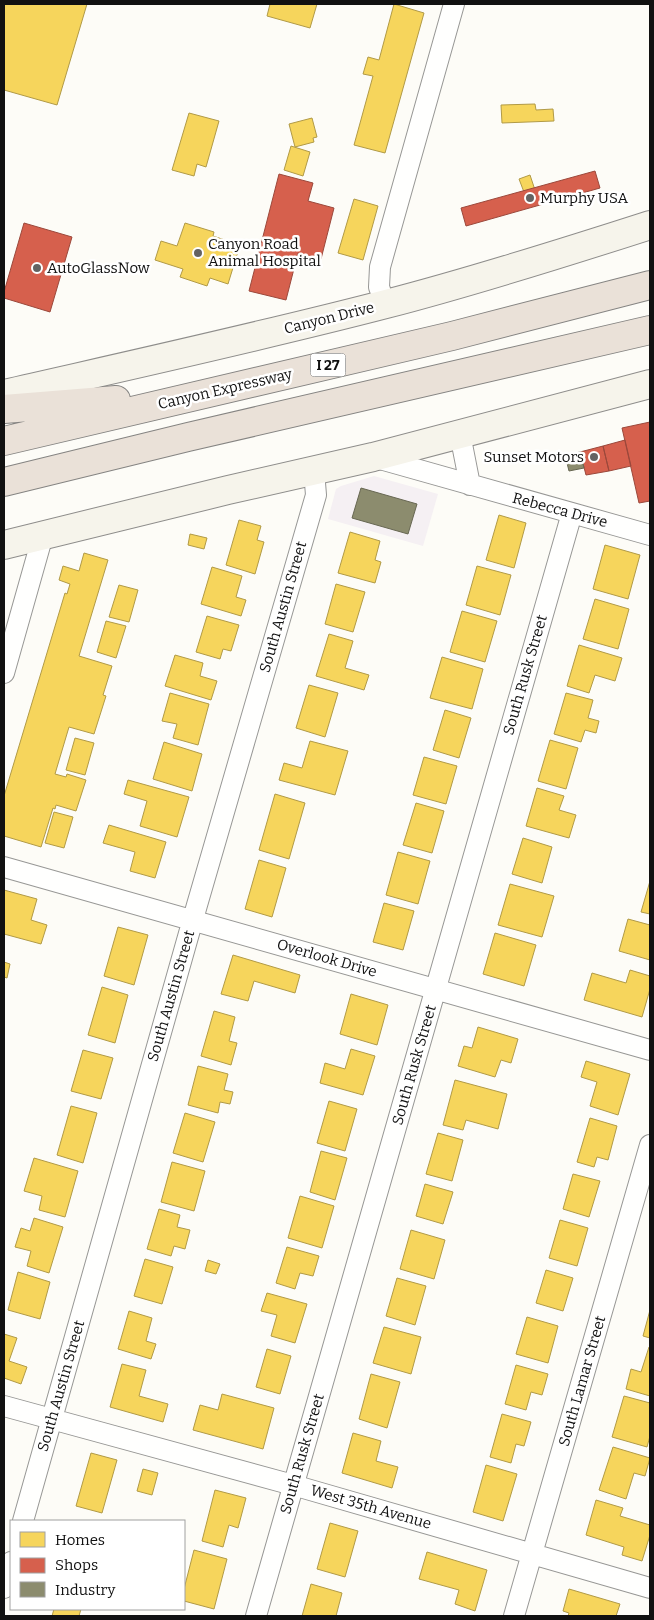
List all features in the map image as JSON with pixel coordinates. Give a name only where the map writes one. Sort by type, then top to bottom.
[{"type":"highway","name":"Canyon Expressway","points":[[4,441],[452,336],[650,285]]},
{"type":"highway","points":[[4,482],[197,434],[650,330]]},
{"type":"highway","points":[[4,409],[207,393]]},
{"type":"highway","points":[[4,489],[69,466]]},
{"type":"main road","name":"Canyon Drive","points":[[4,394],[385,304],[531,263],[650,225]]},
{"type":"main road","points":[[4,545],[373,457],[650,384]]},
{"type":"street","points":[[385,304],[379,287],[380,266],[454,4]]},
{"type":"street","points":[[460,434],[470,485]]},
{"type":"street","name":"Rebecca Drive","points":[[373,457],[650,535]]},
{"type":"street","name":"South Austin Street","points":[[23,1520],[193,920],[316,495],[314,471]]},
{"type":"street","name":"South Rusk Street","points":[[256,1616],[572,513]]},
{"type":"street","points":[[4,673],[43,535]]},
{"type":"street","name":"Overlook Drive","points":[[4,867],[650,1050]]},
{"type":"street","name":"South Lamar Street","points":[[514,1616],[650,1145]]},
{"type":"street","name":"West 35th Avenue","points":[[4,1406],[293,1485],[650,1588]]},
{"type":"street","points":[[4,1588],[10,1566]]},
{"type":"shaded area","points":[[374,476],[438,494],[423,546],[328,519],[336,489]]},
{"type":"building: Homes","points":[[4,4],[87,4],[57,105],[4,90]]},
{"type":"building: Homes","points":[[270,4],[317,4],[310,28],[267,16]]},
{"type":"building: Homes","points":[[394,4],[424,13],[385,153],[354,145],[373,76],[363,74],[368,57],[379,60]]},
{"type":"building: Homes","points":[[535,104],[536,110],[553,109],[554,121],[502,123],[501,105]]},
{"type":"building: Homes","points":[[189,113],[219,121],[206,167],[197,164],[194,176],[172,170]]},
{"type":"building: Homes","points":[[312,118],[317,137],[313,138],[314,142],[295,147],[289,124]]},
{"type":"building: Homes","points":[[291,146],[310,152],[303,176],[284,170]]},
{"type":"building: Homes","points":[[530,175],[537,196],[527,200],[519,179]]},
{"type":"building: Homes","points":[[354,199],[378,206],[363,260],[338,253]]},
{"type":"building: Homes","name":"Canyon Road Animal Hospital","points":[[185,223],[214,232],[213,236],[240,245],[228,284],[210,278],[207,286],[180,277],[183,269],[155,260],[161,241],[177,246]]},
{"type":"building: Homes","points":[[499,515],[526,523],[514,568],[486,560]]},
{"type":"building: Homes","points":[[239,520],[261,526],[257,540],[264,542],[255,574],[226,565]]},
{"type":"building: Homes","points":[[350,532],[380,541],[375,560],[381,562],[375,583],[338,573]]},
{"type":"building: Homes","points":[[190,534],[207,538],[204,549],[188,545]]},
{"type":"building: Homes","points":[[605,545],[640,555],[628,599],[593,589]]},
{"type":"building: Homes","points":[[84,553],[108,560],[79,656],[112,666],[103,695],[106,696],[94,734],[69,727],[55,774],[66,777],[67,774],[86,780],[76,811],[56,805],[55,809],[53,808],[41,847],[4,836],[4,796],[65,593],[67,594],[70,584],[59,580],[63,566],[79,571]]},
{"type":"building: Homes","points":[[477,566],[511,575],[500,615],[466,605]]},
{"type":"building: Homes","points":[[212,567],[242,576],[236,597],[246,600],[241,616],[201,604]]},
{"type":"building: Homes","points":[[336,584],[365,592],[353,632],[325,624]]},
{"type":"building: Homes","points":[[119,585],[138,590],[129,622],[109,617]]},
{"type":"building: Homes","points":[[595,599],[629,609],[618,649],[583,639]]},
{"type":"building: Homes","points":[[462,611],[497,621],[485,662],[450,652]]},
{"type":"building: Homes","points":[[207,616],[239,625],[231,651],[223,649],[220,659],[196,652]]},
{"type":"building: Homes","points":[[106,621],[126,626],[116,658],[97,652]]},
{"type":"building: Homes","points":[[329,634],[353,641],[345,668],[369,675],[364,690],[316,676]]},
{"type":"building: Homes","points":[[579,645],[622,658],[615,681],[595,675],[589,693],[567,686]]},
{"type":"building: Homes","points":[[175,655],[203,663],[200,676],[217,681],[211,700],[165,686]]},
{"type":"building: Homes","points":[[442,657],[483,669],[472,709],[430,698]]},
{"type":"building: Homes","points":[[309,685],[338,693],[325,737],[296,728]]},
{"type":"building: Homes","points":[[170,693],[209,704],[198,745],[173,738],[177,724],[162,721]]},
{"type":"building: Homes","points":[[566,693],[593,700],[588,718],[599,721],[596,733],[585,730],[581,742],[554,734]]},
{"type":"building: Homes","points":[[445,710],[471,718],[459,758],[433,750]]},
{"type":"building: Homes","points":[[75,738],[94,743],[85,775],[66,770]]},
{"type":"building: Homes","points":[[550,740],[578,748],[566,789],[538,781]]},
{"type":"building: Homes","points":[[310,741],[348,751],[335,795],[279,780],[284,763],[302,768]]},
{"type":"building: Homes","points":[[164,742],[202,754],[192,791],[153,779]]},
{"type":"building: Homes","points":[[424,757],[457,766],[446,804],[413,795]]},
{"type":"building: Homes","points":[[128,780],[189,797],[177,837],[140,826],[147,801],[124,794]]},
{"type":"building: Homes","points":[[537,788],[564,796],[559,810],[576,815],[569,838],[526,826]]},
{"type":"building: Homes","points":[[275,794],[305,803],[289,859],[259,850]]},
{"type":"building: Homes","points":[[416,803],[444,811],[432,853],[403,845]]},
{"type":"building: Homes","points":[[54,812],[73,817],[64,848],[45,843]]},
{"type":"building: Homes","points":[[109,825],[166,842],[155,878],[130,871],[135,852],[103,843]]},
{"type":"building: Homes","points":[[523,838],[552,847],[542,883],[512,874]]},
{"type":"building: Homes","points":[[398,852],[430,861],[418,904],[386,895]]},
{"type":"building: Homes","points":[[259,860],[286,868],[272,917],[245,909]]},
{"type":"building: Homes","points":[[650,881],[650,914],[641,912]]},
{"type":"building: Homes","points":[[510,884],[554,896],[542,937],[498,925]]},
{"type":"building: Homes","points":[[4,890],[37,899],[31,920],[47,925],[41,944],[4,934]]},
{"type":"building: Homes","points":[[384,903],[414,911],[403,950],[373,942]]},
{"type":"building: Homes","points":[[628,919],[650,925],[650,960],[619,951]]},
{"type":"building: Homes","points":[[118,927],[148,935],[134,985],[104,976]]},
{"type":"building: Homes","points":[[495,933],[536,945],[524,986],[483,974]]},
{"type":"building: Homes","points":[[233,955],[300,975],[295,993],[254,981],[248,1001],[221,994]]},
{"type":"building: Homes","points":[[4,962],[10,964],[7,978],[4,977]]},
{"type":"building: Homes","points":[[630,970],[650,976],[650,989],[642,1017],[584,1000],[592,973],[626,983]]},
{"type":"building: Homes","points":[[102,987],[128,995],[115,1043],[88,1035]]},
{"type":"building: Homes","points":[[351,994],[388,1005],[377,1045],[340,1034]]},
{"type":"building: Homes","points":[[214,1011],[235,1017],[229,1041],[237,1043],[231,1065],[201,1056]]},
{"type":"building: Homes","points":[[478,1027],[518,1039],[511,1063],[501,1060],[495,1077],[458,1066],[464,1046],[472,1048]]},
{"type":"building: Homes","points":[[351,1049],[375,1056],[363,1095],[320,1083],[325,1063],[345,1069]]},
{"type":"building: Homes","points":[[83,1050],[113,1058],[101,1099],[71,1091]]},
{"type":"building: Homes","points":[[586,1061],[630,1074],[618,1115],[590,1106],[597,1082],[581,1077]]},
{"type":"building: Homes","points":[[198,1066],[228,1074],[224,1090],[233,1092],[230,1104],[220,1102],[218,1113],[188,1105]]},
{"type":"building: Homes","points":[[455,1080],[507,1094],[498,1129],[466,1120],[463,1130],[443,1125]]},
{"type":"building: Homes","points":[[329,1101],[357,1109],[345,1151],[317,1143]]},
{"type":"building: Homes","points":[[71,1106],[97,1113],[83,1163],[57,1155]]},
{"type":"building: Homes","points":[[185,1113],[215,1122],[203,1162],[173,1153]]},
{"type":"building: Homes","points":[[590,1118],[617,1126],[608,1160],[597,1157],[594,1167],[577,1162]]},
{"type":"building: Homes","points":[[438,1133],[463,1140],[452,1181],[426,1174]]},
{"type":"building: Homes","points":[[321,1151],[347,1158],[335,1200],[310,1192]]},
{"type":"building: Homes","points":[[34,1158],[78,1171],[65,1217],[39,1210],[42,1196],[24,1191]]},
{"type":"building: Homes","points":[[172,1162],[205,1171],[194,1211],[161,1202]]},
{"type":"building: Homes","points":[[573,1174],[600,1181],[589,1217],[563,1209]]},
{"type":"building: Homes","points":[[425,1184],[453,1192],[443,1224],[416,1216]]},
{"type":"building: Homes","points":[[300,1196],[334,1206],[322,1248],[288,1238]]},
{"type":"building: Homes","points":[[159,1209],[180,1215],[177,1227],[190,1230],[185,1249],[174,1246],[171,1256],[147,1249]]},
{"type":"building: Homes","points":[[34,1218],[63,1227],[49,1273],[27,1266],[31,1251],[15,1247],[21,1228],[30,1231]]},
{"type":"building: Homes","points":[[560,1220],[588,1228],[577,1266],[549,1258]]},
{"type":"building: Homes","points":[[411,1230],[445,1240],[434,1279],[400,1269]]},
{"type":"building: Homes","points":[[287,1247],[319,1256],[313,1276],[300,1273],[295,1289],[276,1283]]},
{"type":"building: Homes","points":[[145,1259],[173,1267],[162,1304],[134,1296]]},
{"type":"building: Homes","points":[[208,1260],[220,1264],[216,1274],[205,1271]]},
{"type":"building: Homes","points":[[546,1270],[573,1278],[563,1311],[536,1303]]},
{"type":"building: Homes","points":[[18,1272],[50,1282],[40,1319],[8,1310]]},
{"type":"building: Homes","points":[[397,1278],[426,1286],[415,1325],[386,1316]]},
{"type":"building: Homes","points":[[267,1293],[307,1304],[295,1343],[271,1336],[277,1315],[261,1311]]},
{"type":"building: Homes","points":[[650,1310],[650,1338],[643,1336]]},
{"type":"building: Homes","points":[[129,1311],[152,1318],[146,1341],[156,1344],[151,1359],[118,1349]]},
{"type":"building: Homes","points":[[527,1317],[558,1326],[548,1363],[516,1354]]},
{"type":"building: Homes","points":[[384,1327],[421,1337],[411,1374],[373,1363]]},
{"type":"building: Homes","points":[[4,1334],[17,1338],[9,1361],[27,1367],[21,1384],[4,1378]]},
{"type":"building: Homes","points":[[649,1347],[650,1396],[626,1389],[631,1369],[641,1372]]},
{"type":"building: Homes","points":[[267,1349],[291,1356],[280,1394],[256,1387]]},
{"type":"building: Homes","points":[[122,1364],[146,1370],[139,1396],[168,1404],[163,1422],[110,1407]]},
{"type":"building: Homes","points":[[516,1365],[548,1374],[542,1395],[531,1392],[526,1410],[505,1404]]},
{"type":"building: Homes","points":[[371,1374],[400,1382],[387,1428],[359,1419]]},
{"type":"building: Homes","points":[[222,1394],[274,1408],[263,1449],[193,1430],[200,1405],[218,1410]]},
{"type":"building: Homes","points":[[624,1396],[650,1403],[650,1436],[647,1447],[612,1437]]},
{"type":"building: Homes","points":[[502,1414],[531,1422],[524,1446],[516,1444],[511,1463],[490,1457]]},
{"type":"building: Homes","points":[[353,1433],[381,1441],[376,1461],[398,1467],[392,1488],[342,1473]]},
{"type":"building: Homes","points":[[613,1447],[650,1458],[645,1476],[634,1473],[626,1499],[599,1490]]},
{"type":"building: Homes","points":[[91,1453],[117,1460],[102,1513],[76,1506]]},
{"type":"building: Homes","points":[[486,1465],[517,1474],[503,1521],[473,1512]]},
{"type":"building: Homes","points":[[143,1469],[158,1473],[152,1495],[137,1491]]},
{"type":"building: Homes","points":[[215,1490],[246,1498],[238,1528],[229,1525],[223,1547],[202,1541]]},
{"type":"building: Homes","points":[[596,1500],[623,1508],[620,1516],[650,1525],[650,1535],[642,1561],[622,1555],[624,1547],[586,1535]]},
{"type":"building: Homes","points":[[330,1523],[358,1531],[345,1577],[317,1569]]},
{"type":"building: Homes","points":[[194,1550],[227,1559],[214,1609],[185,1601],[185,1585]]},
{"type":"building: Homes","points":[[427,1552],[487,1570],[475,1611],[455,1604],[459,1590],[419,1579]]},
{"type":"building: Homes","points":[[311,1584],[342,1593],[336,1616],[302,1616]]},
{"type":"building: Homes","points":[[569,1589],[620,1604],[616,1616],[568,1616],[569,1613],[563,1611]]},
{"type":"building: Homes","points":[[54,1610],[81,1610],[79,1616],[52,1616]]},
{"type":"building: Shops","name":"Murphy USA","points":[[595,171],[600,188],[466,226],[461,208]]},
{"type":"building: Shops","points":[[279,174],[313,183],[308,201],[334,208],[321,259],[298,253],[286,300],[249,291]]},
{"type":"building: Shops","points":[[24,223],[72,237],[50,312],[4,298],[4,292]]},
{"type":"building: Shops","points":[[650,422],[650,501],[639,503],[622,428]]},
{"type":"building: Shops","points":[[625,440],[631,466],[609,471],[603,446]]},
{"type":"building: Shops","points":[[603,446],[609,471],[586,475],[580,452]]},
{"type":"building: Industry","points":[[580,452],[584,468],[569,471],[565,455]]},
{"type":"building: Industry","points":[[361,488],[417,504],[408,534],[352,518]]},
{"type":"place","name":"Murphy USA","points":[[530,198]]},
{"type":"place","name":"Canyon Road Animal Hospital","points":[[198,253]]},
{"type":"place","name":"AutoGlassNow","points":[[37,268]]},
{"type":"place","name":"Sunset Motors","points":[[594,457]]}]
